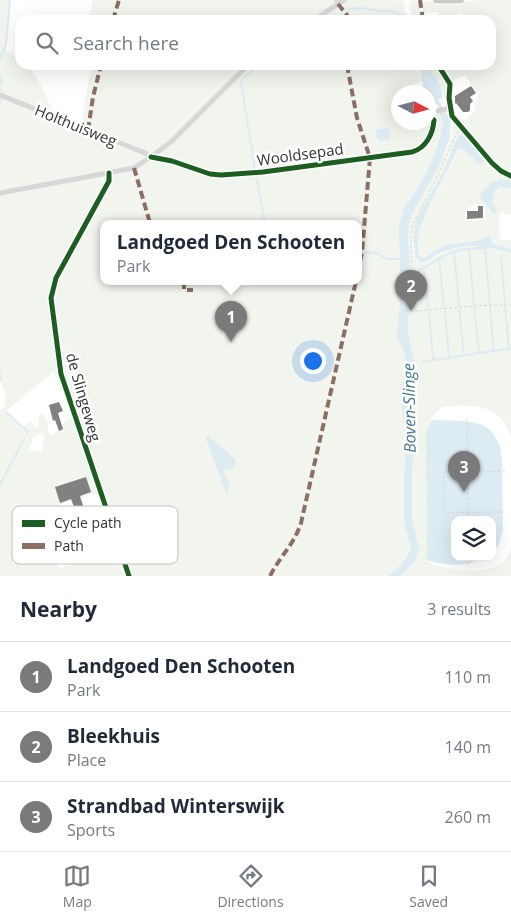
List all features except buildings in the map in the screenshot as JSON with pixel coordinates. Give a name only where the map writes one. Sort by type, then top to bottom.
[{"type":"main road","points":[[436,0],[461,0]]},
{"type":"street","points":[[320,15],[337,2],[344,0]]},
{"type":"street","points":[[0,193],[134,168],[172,141],[243,70]]},
{"type":"street","points":[[451,91],[447,108],[452,116],[492,163],[501,171],[511,176]]},
{"type":"street","name":"Holthuisweg","points":[[0,95],[151,157]]},
{"type":"street","points":[[438,111],[447,108]]},
{"type":"street","name":"de Slingeweg","points":[[105,506],[61,374],[51,298],[56,278],[109,181],[109,173]]},
{"type":"street","name":"de Slingeweg","points":[[125,564],[129,576]]},
{"type":"path","points":[[460,126],[413,223],[410,241],[412,301],[416,310],[511,305]]},
{"type":"path","points":[[466,418],[468,513]]},
{"type":"path","points":[[505,472],[444,472],[444,513],[505,512]]},
{"type":"path","points":[[468,561],[468,566]]},
{"type":"shaded area","points":[[0,0],[10,0],[5,49],[15,56],[15,70],[31,70],[42,88],[53,113],[79,123],[82,121],[91,70],[421,70],[422,81],[413,85],[391,85],[391,130],[436,130],[436,115],[439,112],[443,123],[438,145],[423,179],[403,208],[400,220],[399,261],[403,352],[407,367],[404,376],[406,446],[404,476],[407,533],[411,547],[406,558],[388,576],[130,576],[126,564],[178,564],[178,506],[106,506],[62,374],[52,298],[57,278],[112,178],[100,178],[104,184],[103,190],[54,278],[52,289],[51,318],[58,365],[64,389],[61,391],[54,371],[7,410],[23,428],[29,421],[36,427],[35,431],[39,422],[38,418],[42,414],[46,418],[50,435],[59,430],[65,421],[74,417],[99,492],[96,495],[95,493],[56,506],[12,506],[12,564],[58,564],[59,568],[71,564],[123,564],[127,576],[0,576],[0,410],[5,406],[6,400],[0,370],[0,195],[91,178],[78,177],[0,191],[0,97],[86,131],[87,127],[0,94]],"holes":[[[41,433],[44,434],[42,452],[29,450],[34,435],[36,437]]]},
{"type":"shaded area","points":[[93,0],[395,0],[404,1],[405,15],[89,15]]},
{"type":"shaded area","points":[[416,0],[420,15],[412,15],[409,1]]},
{"type":"shaded area","points":[[511,0],[511,174],[493,162],[460,123],[475,112],[477,94],[465,75],[450,82],[443,70],[496,70],[496,15],[462,15],[461,13],[458,15],[438,15],[438,12],[423,13],[422,4],[424,1]]},
{"type":"shaded area","points":[[431,70],[439,70],[449,86],[448,96],[442,98],[440,85]]},
{"type":"shaded area","points":[[456,123],[488,161],[487,165],[489,168],[494,167],[511,177],[511,181],[501,179],[486,187],[484,204],[477,204],[465,210],[465,221],[485,220],[485,205],[491,213],[495,207],[493,193],[499,187],[511,188],[511,215],[501,212],[499,229],[500,239],[511,240],[511,249],[493,244],[490,237],[486,236],[476,241],[444,245],[424,258],[419,256],[420,229],[425,215],[459,149],[465,150],[478,164],[484,163],[483,159],[464,136],[458,136],[445,168],[419,215],[413,238],[414,250],[418,262],[427,261],[461,245],[482,246],[511,253],[511,439],[508,429],[498,416],[484,408],[476,406],[447,406],[441,408],[435,414],[427,427],[427,560],[428,562],[456,570],[486,570],[503,563],[511,549],[511,576],[401,576],[415,560],[417,539],[412,518],[412,474],[415,442],[410,394],[416,364],[408,333],[410,271],[408,230],[412,214],[451,138],[453,125]]},
{"type":"water","points":[[421,70],[431,70],[438,80],[442,98],[438,99],[443,108],[439,109],[436,85],[423,85]]},
{"type":"water","name":"Boven-Slinge","points":[[445,110],[451,121],[450,138],[439,166],[412,214],[408,230],[410,272],[408,333],[415,362],[418,363],[415,365],[410,394],[415,442],[412,474],[412,518],[419,549],[416,560],[401,576],[388,576],[405,559],[411,547],[404,523],[406,446],[401,386],[407,367],[397,336],[400,304],[399,227],[403,208],[423,179],[438,145],[443,123],[439,112]]},
{"type":"water","points":[[386,127],[390,130],[391,137],[388,140],[380,141],[375,131]]},
{"type":"water","points":[[458,136],[464,136],[483,159],[484,163],[478,164],[465,150],[458,149],[425,216],[420,230],[419,256],[424,258],[444,245],[476,241],[489,235],[493,244],[511,249],[511,253],[486,247],[462,246],[445,251],[421,263],[416,258],[413,240],[416,219],[443,172]]},
{"type":"water","points":[[501,179],[511,181],[511,188],[499,187],[493,193],[493,203],[497,211],[493,214],[483,202],[480,194],[491,183]]},
{"type":"water","points":[[431,421],[465,421],[480,424],[493,433],[500,446],[503,531],[498,546],[496,548],[496,516],[451,516],[451,561],[476,561],[465,564],[441,564],[427,560],[426,431]]},
{"type":"water","points":[[208,436],[236,460],[233,469],[224,471],[225,477],[230,482],[227,493],[206,439]]},
{"type":"waterway","points":[[0,59],[6,45],[10,0]]},
{"type":"waterway","points":[[348,9],[362,8],[392,11],[400,15],[406,15]]},
{"type":"waterway","points":[[254,70],[243,78],[241,82],[255,169]]},
{"type":"waterway","points":[[0,74],[2,79],[0,85]]},
{"type":"waterway","points":[[0,88],[3,93]]},
{"type":"waterway","points":[[0,103],[2,99]]},
{"type":"waterway","points":[[256,176],[264,220]]},
{"type":"waterway","points":[[487,246],[485,249],[490,304]]},
{"type":"waterway","points":[[419,271],[450,253],[466,249],[486,248]]},
{"type":"waterway","points":[[469,249],[474,305]]},
{"type":"waterway","points":[[454,251],[459,306]]},
{"type":"waterway","points":[[365,252],[376,253],[387,259],[401,259]]},
{"type":"waterway","points":[[501,256],[505,303]]},
{"type":"waterway","points":[[439,258],[444,307]]},
{"type":"waterway","points":[[424,268],[428,308]]},
{"type":"waterway","points":[[505,306],[509,348]]},
{"type":"waterway","points":[[490,307],[494,351]]},
{"type":"waterway","points":[[474,308],[479,353]]},
{"type":"waterway","points":[[459,310],[464,355]]},
{"type":"waterway","points":[[445,311],[449,358]]},
{"type":"waterway","points":[[429,312],[433,359]]},
{"type":"waterway","name":"Boven-Slinge","points":[[422,362],[511,348]]},
{"type":"waterway","points":[[0,370],[1,381]]},
{"type":"waterway","points":[[7,413],[27,433]]},
{"type":"waterway","points":[[0,485],[24,439]]},
{"type":"marked path","points":[[114,15],[119,0]]},
{"type":"marked path","points":[[420,0],[422,15]]},
{"type":"marked path","points":[[338,4],[347,15]]},
{"type":"marked path","points":[[88,130],[100,70]]},
{"type":"marked path","points":[[348,70],[357,118],[370,158],[362,252]]},
{"type":"marked path","points":[[134,168],[149,220]]},
{"type":"marked path","points":[[184,285],[184,290],[193,290]]},
{"type":"marked path","points":[[270,576],[295,538],[301,523],[355,285]]},
{"type":"cycle path","points":[[441,70],[450,84],[449,98],[452,116],[492,163],[501,171],[511,176]]},
{"type":"cycle path","name":"Wooldsepad","points":[[151,157],[172,161],[210,174],[263,172],[412,152],[425,144],[432,130]]},
{"type":"cycle path","points":[[105,506],[61,374],[51,298],[56,278],[109,181],[109,173]]},
{"type":"cycle path","points":[[125,564],[129,576]]},
{"type":"place","name":"Bleekhuis","points":[[411,311]]},
{"type":"place","name":"Landgoed Den Schooten","points":[[231,342]]},
{"type":"place","name":"Strandbad Winterswijk","points":[[464,492]]}]
